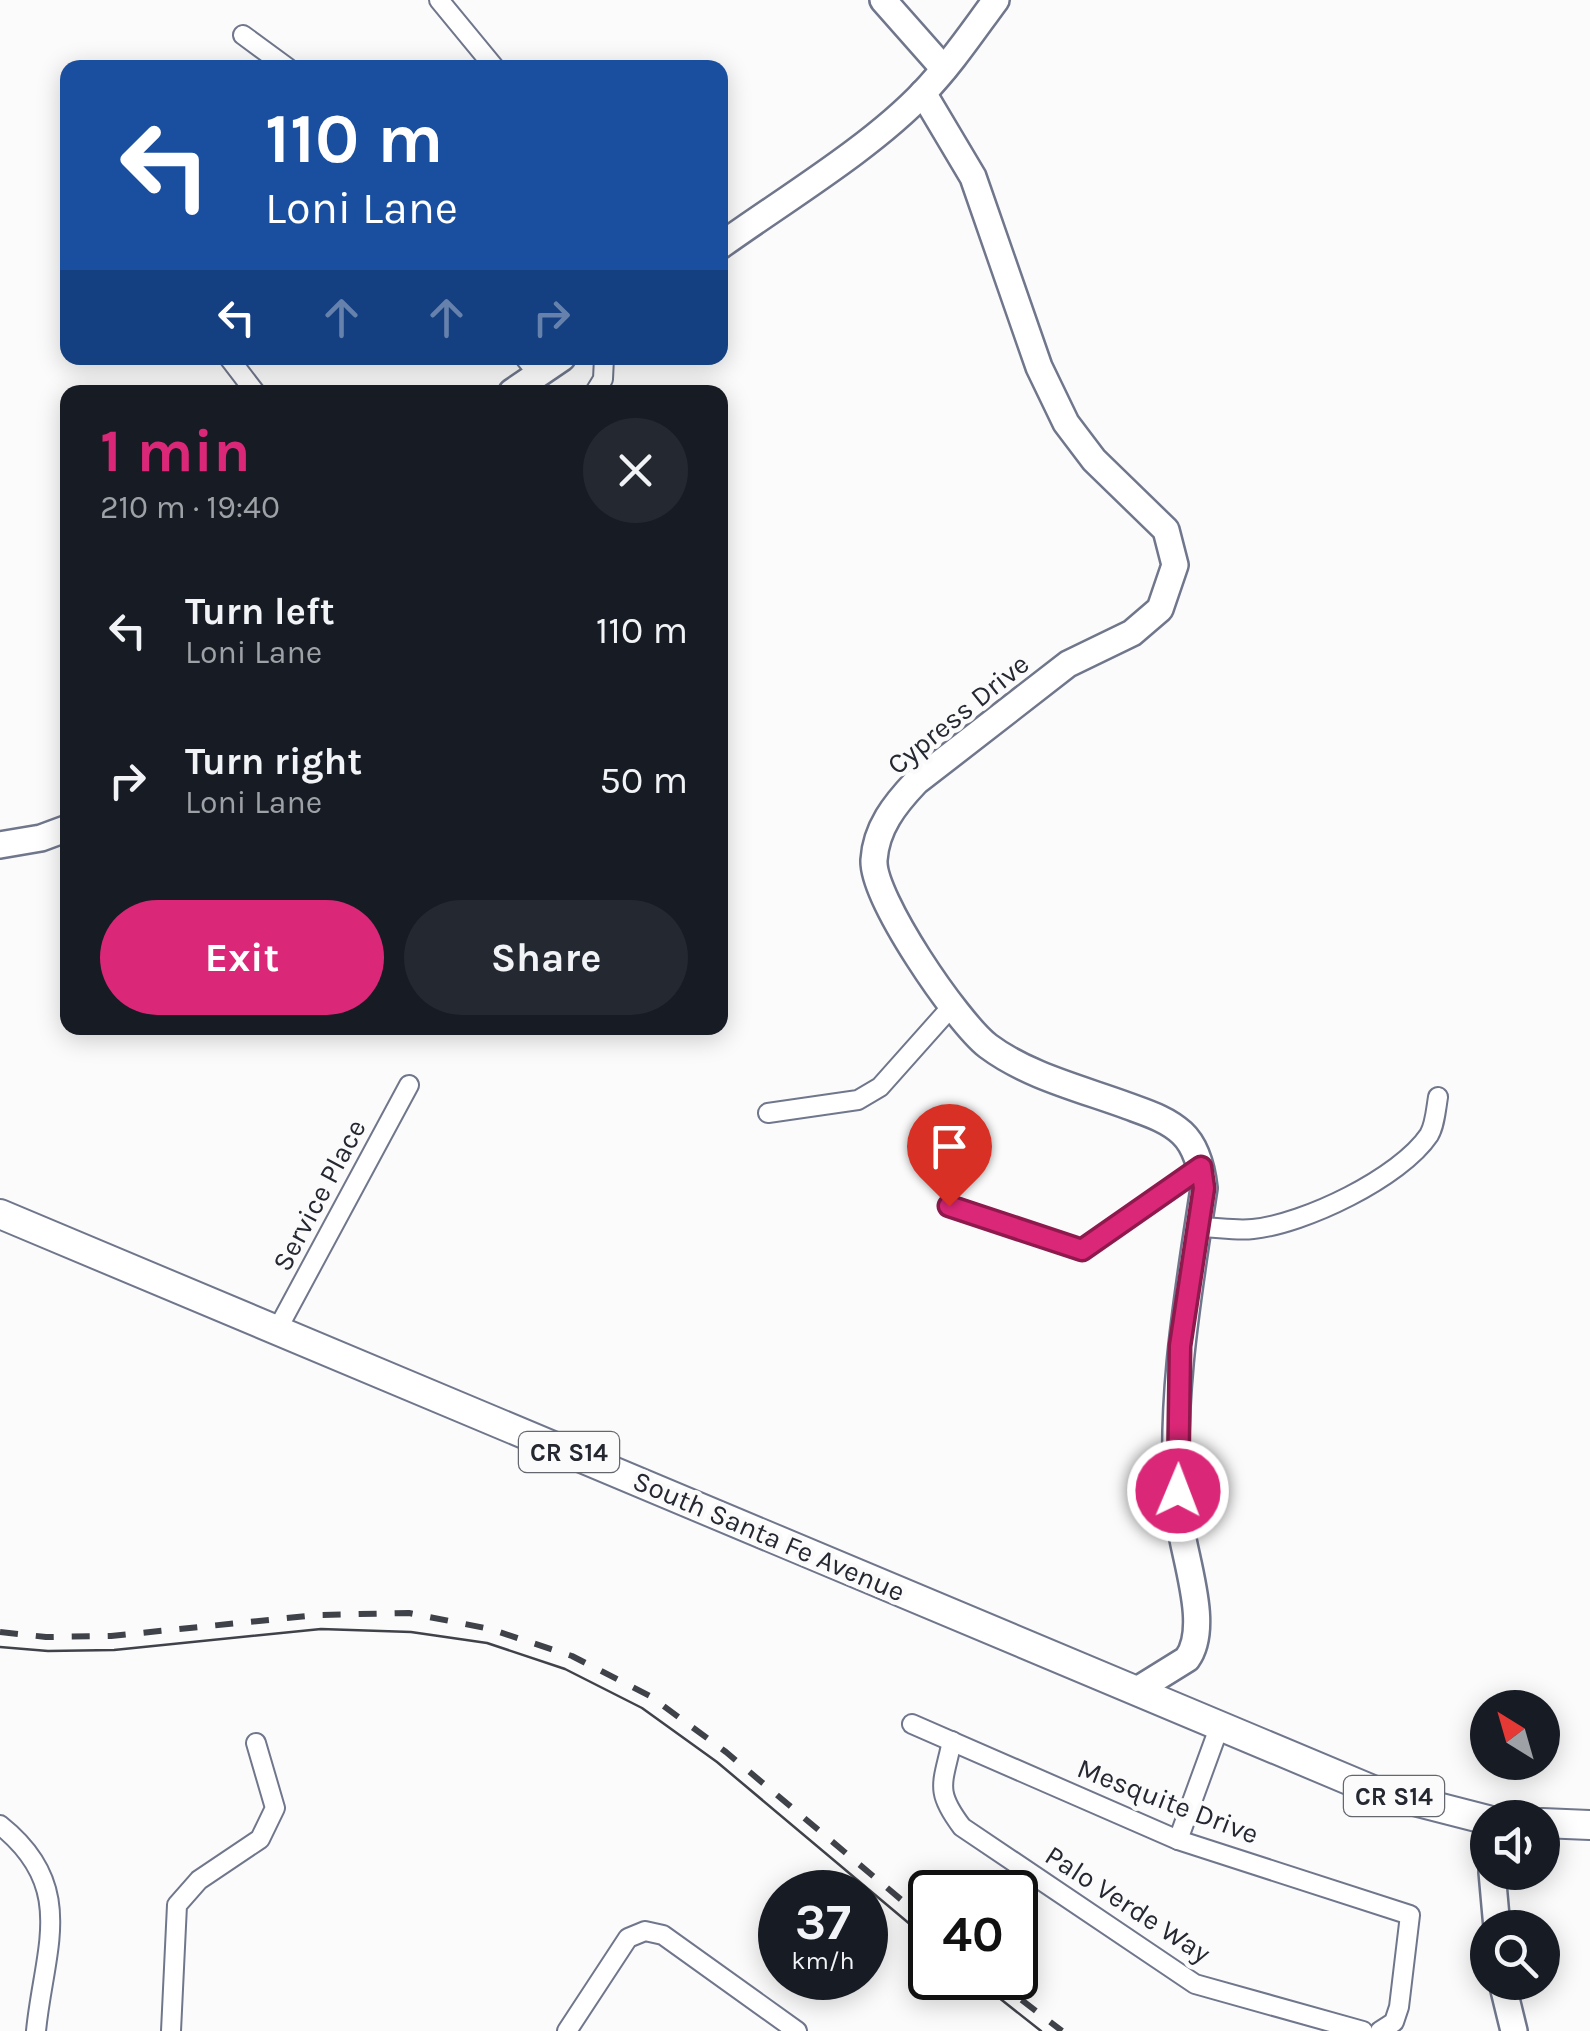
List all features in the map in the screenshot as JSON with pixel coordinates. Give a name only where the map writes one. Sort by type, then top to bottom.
[{"type":"main road","name":"South Santa Fe Avenue","points":[[0,1214],[1375,1791],[1470,1821]]},
{"type":"main road","points":[[1560,1824],[1590,1825]]},
{"type":"street","points":[[439,0],[488,60]]},
{"type":"street","points":[[883,0],[944,68]]},
{"type":"street","points":[[728,240],[877,133],[922,93],[996,0]]},
{"type":"street","points":[[243,35],[277,60]]},
{"type":"street","name":"Cypress Drive","points":[[922,93],[973,178],[1040,367],[1066,423],[1094,460],[1166,530],[1175,565],[1160,609],[1132,633],[1068,664],[916,782],[896,803],[879,832],[874,862],[878,883],[892,915],[953,1005],[988,1045],[1021,1066],[1159,1117],[1185,1135],[1201,1167]]},
{"type":"street","points":[[0,845],[60,831]]},
{"type":"street","points":[[768,1113],[858,1100],[880,1088],[953,1005]]},
{"type":"street","name":"Service Place","points":[[277,1330],[409,1085]]},
{"type":"street","points":[[1198,1226],[1251,1230],[1286,1222],[1334,1202],[1396,1168],[1430,1133],[1438,1097]]},
{"type":"street","points":[[949,1206],[1082,1250],[1201,1167],[1204,1188],[1180,1346],[1179,1520],[1196,1606],[1193,1651],[1180,1666],[1137,1690]]},
{"type":"street","name":"Mesquite Drive","points":[[912,1724],[1178,1840],[1410,1914],[1399,2007],[1394,2022],[1380,2031]]},
{"type":"street","points":[[1178,1840],[1220,1725]]},
{"type":"street","name":"Palo Verde Way","points":[[952,1741],[941,1793],[962,1827],[1195,1984],[1363,2031]]},
{"type":"street","points":[[171,2031],[177,1905],[199,1880],[260,1839],[275,1808],[256,1743]]},
{"type":"street","points":[[0,1825],[37,1865],[48,1886],[51,1935],[36,2031]]},
{"type":"street","points":[[567,2031],[628,1938],[645,1931],[663,1936],[798,2031]]},
{"type":"street","points":[[1506,2000],[1514,2031]]},
{"type":"tram line","points":[[0,1647],[114,1650],[321,1629],[411,1632],[487,1643],[565,1669],[642,1708],[717,1762],[908,1923]]},
{"type":"tram line","points":[[1002,2000],[1041,2031]]},
{"type":"railway","points":[[0,1632],[46,1637],[111,1636],[317,1615],[409,1613],[490,1629],[572,1656],[650,1696],[726,1752],[908,1905]]},
{"type":"railway","points":[[1022,2000],[1062,2031]]},
{"type":"route","points":[[949,1206],[1082,1250],[1201,1167],[1204,1188],[1180,1346],[1178,1491]]}]
